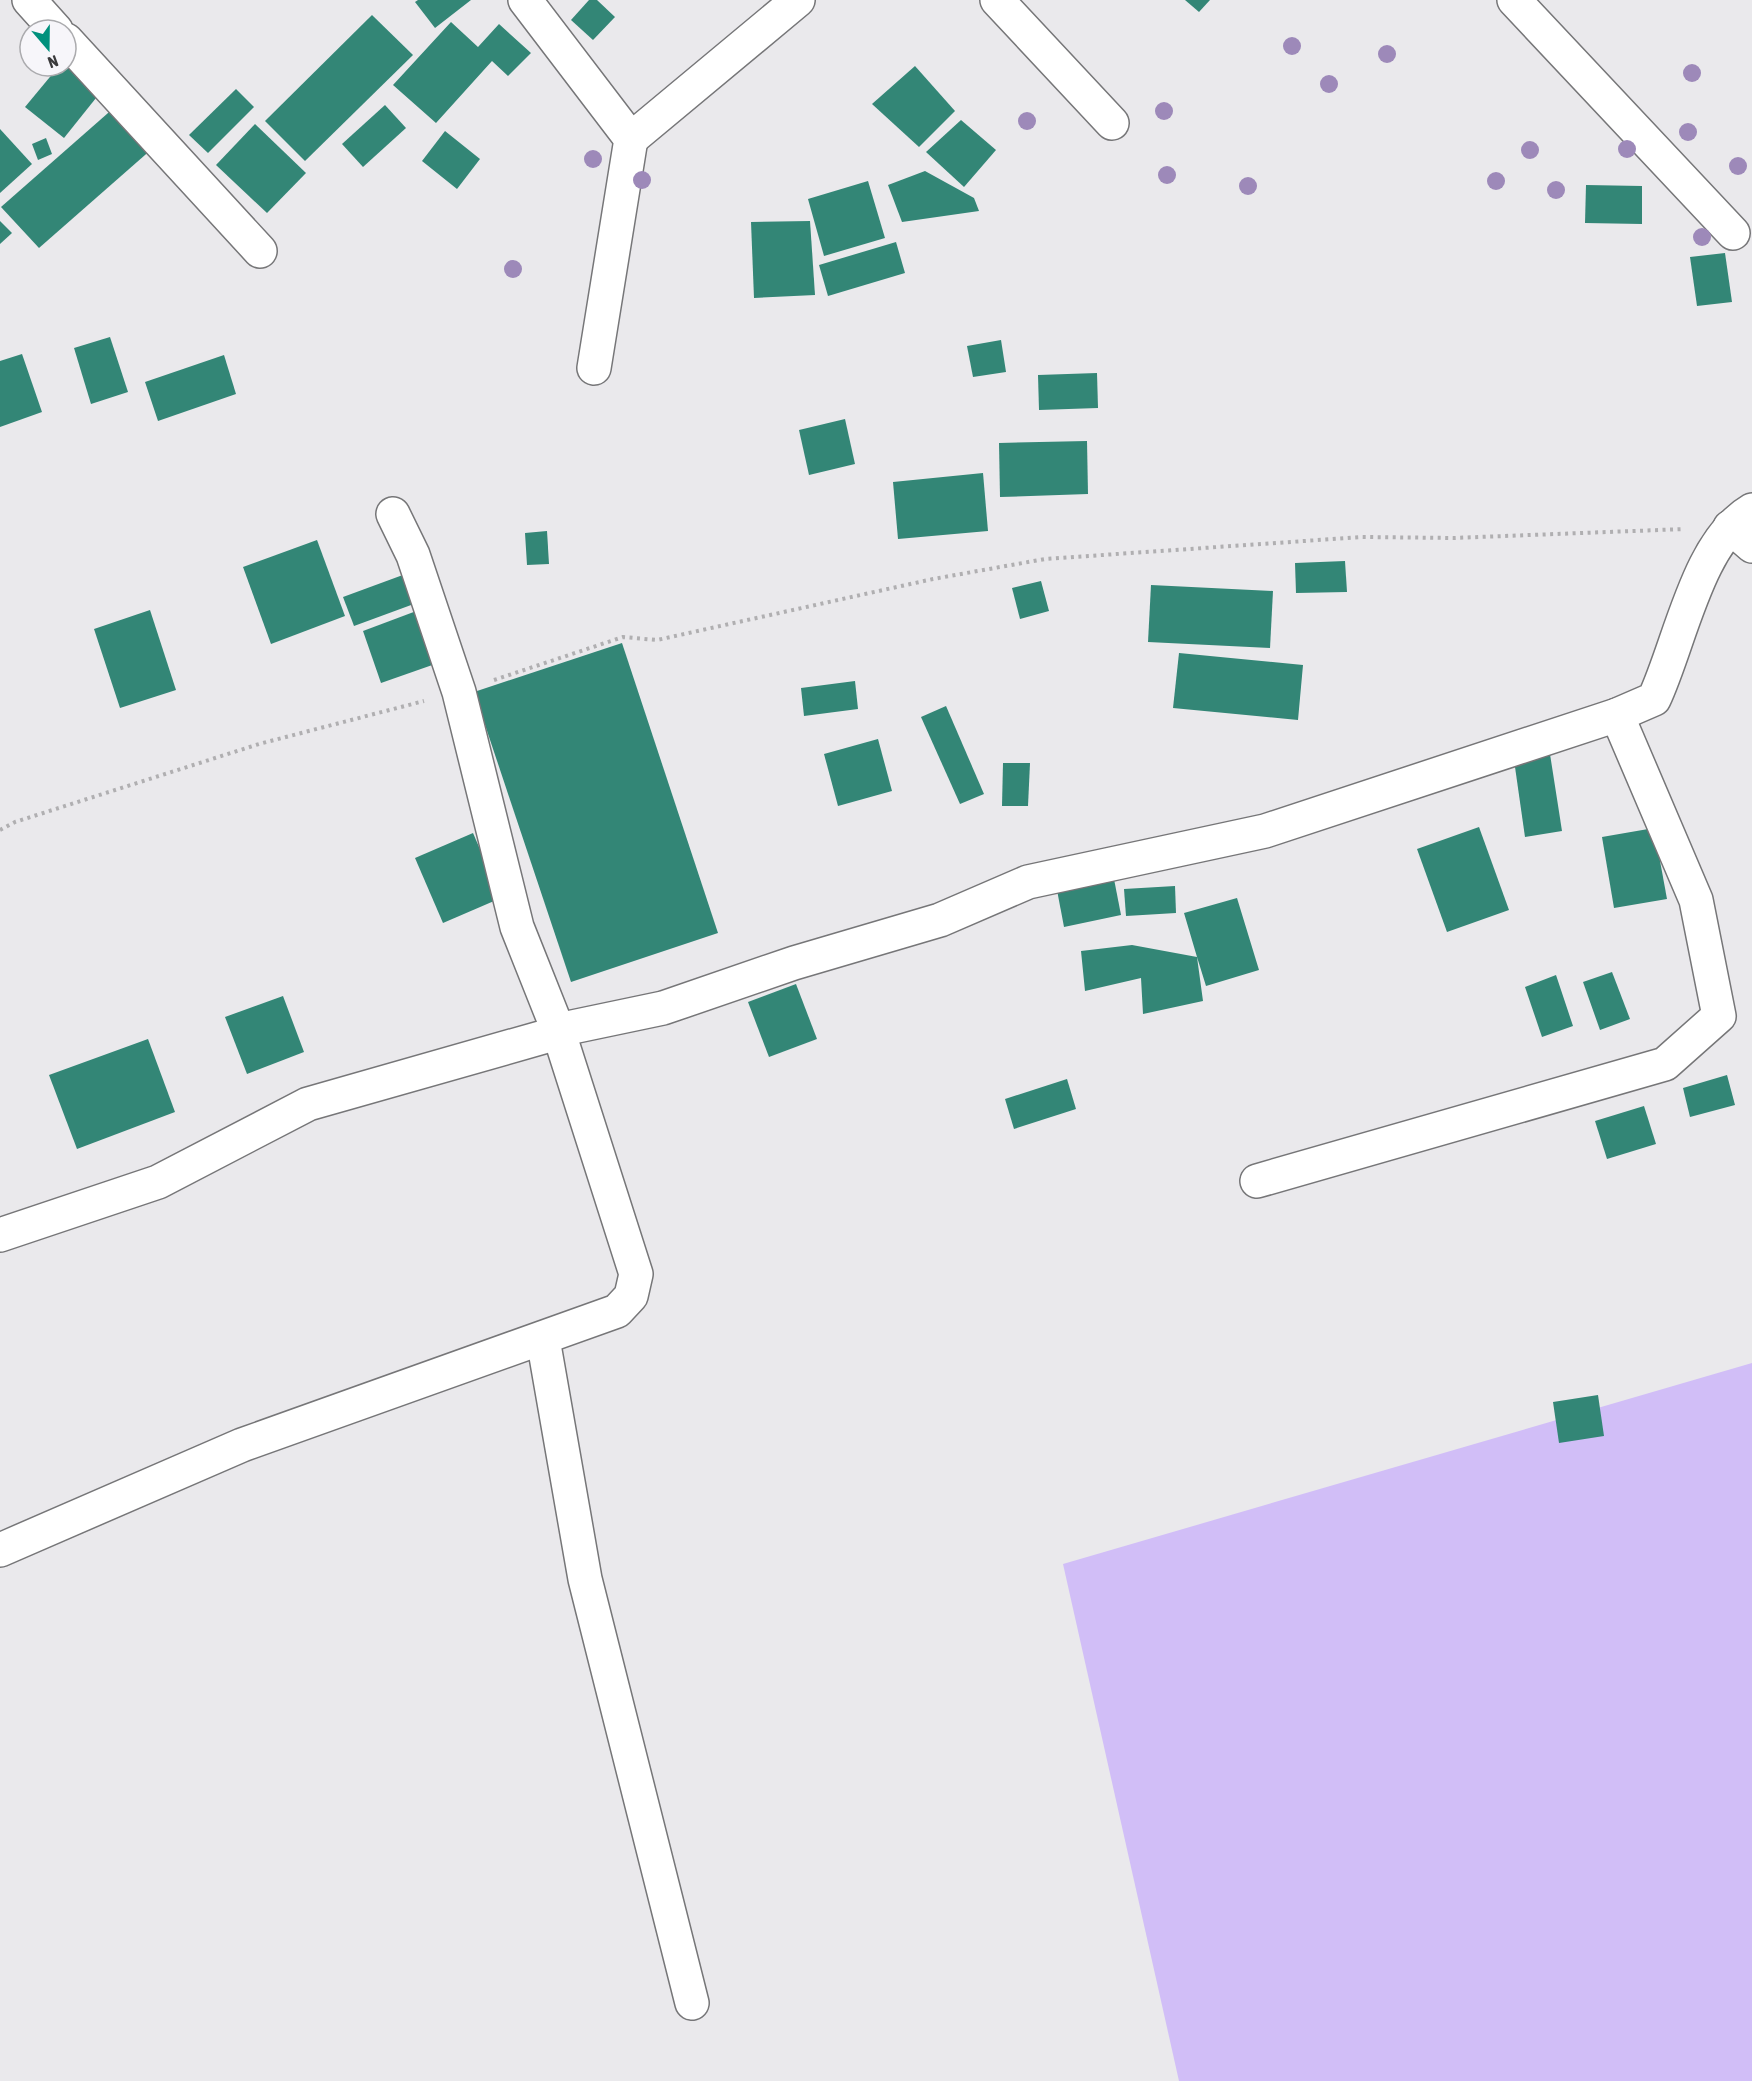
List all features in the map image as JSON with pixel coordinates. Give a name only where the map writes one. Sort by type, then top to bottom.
[{"type":"street","points":[[29,0],[45,18]]},
{"type":"street","points":[[525,0],[631,139]]},
{"type":"street","points":[[594,368],[631,139],[798,0]]},
{"type":"street","points":[[998,0],[1112,123]]},
{"type":"street","points":[[1514,0],[1733,233]]},
{"type":"street","points":[[78,53],[260,251]]},
{"type":"street","points":[[0,1550],[242,1444],[617,1311],[631,1296],[636,1274],[558,1030],[517,927],[459,692],[413,555],[393,514]]},
{"type":"street","points":[[0,1234],[158,1182],[308,1104],[547,1036],[558,1030],[663,1008],[794,963],[940,920],[1028,882],[1265,831],[1617,715],[1654,699],[1664,680],[1701,573],[1745,528]]},
{"type":"street","points":[[1257,1181],[1665,1064],[1719,1016],[1696,900],[1617,715]]},
{"type":"street","points":[[543,1339],[585,1580],[692,2003]]},
{"type":"path","points":[[0,830],[15,822],[259,744],[459,692],[623,637],[657,640],[933,579],[1045,559],[1362,537],[1453,538],[1745,528]]},
{"type":"shaded area","points":[[1752,1363],[1752,2081],[1179,2081],[1063,1564]]},
{"type":"building","points":[[418,0],[471,0],[435,28],[415,2]]},
{"type":"building","points":[[589,0],[597,0],[615,17],[593,40],[571,20]]},
{"type":"building","points":[[1185,0],[1210,0],[1199,12]]},
{"type":"building","points":[[372,15],[413,55],[305,161],[265,121]]},
{"type":"building","points":[[451,22],[478,47],[499,24],[531,53],[508,76],[492,61],[436,123],[393,85]]},
{"type":"building","points":[[915,66],[955,111],[919,147],[872,104]]},
{"type":"building","points":[[78,76],[100,93],[64,138],[25,107],[49,78],[78,78]]},
{"type":"building","points":[[236,89],[254,107],[208,153],[189,135]]},
{"type":"building","points":[[385,105],[406,128],[363,167],[342,144]]},
{"type":"building","points":[[116,106],[153,148],[39,248],[1,207]]},
{"type":"building","points":[[961,120],[996,150],[964,187],[926,152]]},
{"type":"building","points":[[255,124],[306,173],[267,213],[216,165]]},
{"type":"building","points":[[0,129],[32,164],[0,193]]},
{"type":"building","points":[[445,131],[480,159],[457,189],[422,161]]},
{"type":"building","points":[[46,138],[52,154],[38,160],[32,144]]},
{"type":"building","points":[[925,171],[974,198],[979,211],[902,222],[888,185]]},
{"type":"building","points":[[868,181],[885,238],[824,256],[808,199]]},
{"type":"building","points":[[1586,185],[1642,186],[1642,224],[1585,223]]},
{"type":"building","points":[[0,221],[12,233],[0,244]]},
{"type":"building","points":[[810,221],[815,295],[754,298],[751,222]]},
{"type":"building","points":[[896,242],[905,273],[828,296],[819,265]]},
{"type":"building","points":[[1725,253],[1732,302],[1697,306],[1690,257]]},
{"type":"building","points":[[110,337],[128,392],[91,404],[74,348]]},
{"type":"building","points":[[1001,340],[1006,372],[973,377],[967,346]]},
{"type":"building","points":[[22,354],[42,412],[0,427],[0,361]]},
{"type":"building","points":[[224,355],[236,394],[158,421],[145,382]]},
{"type":"building","points":[[1097,373],[1098,408],[1039,410],[1038,375]]},
{"type":"building","points":[[845,419],[855,464],[809,475],[799,430]]},
{"type":"building","points":[[1087,441],[1088,494],[1000,497],[999,443]]},
{"type":"building","points":[[983,473],[988,531],[898,539],[893,482]]},
{"type":"building","points":[[547,531],[549,564],[527,565],[525,533]]},
{"type":"building","points":[[317,540],[345,616],[271,644],[243,567]]},
{"type":"building","points":[[1345,561],[1347,592],[1296,593],[1295,563]]},
{"type":"building","points":[[411,572],[422,601],[354,626],[343,597]]},
{"type":"building","points":[[1041,581],[1049,611],[1020,619],[1012,588]]},
{"type":"building","points":[[1151,585],[1273,591],[1270,648],[1148,642]]},
{"type":"building","points":[[150,610],[176,690],[120,708],[94,629]]},
{"type":"building","points":[[419,610],[438,663],[381,683],[363,631]]},
{"type":"building","points":[[622,643],[718,933],[571,982],[474,692]]},
{"type":"building","points":[[1179,653],[1303,665],[1298,720],[1173,708]]},
{"type":"building","points":[[855,681],[858,709],[804,716],[801,688]]},
{"type":"building","points":[[946,706],[984,794],[960,804],[921,717]]},
{"type":"building","points":[[878,739],[892,791],[838,806],[824,754]]},
{"type":"building","points":[[1550,754],[1562,831],[1525,837],[1514,760]]},
{"type":"building","points":[[1003,763],[1030,763],[1028,806],[1002,806]]},
{"type":"building","points":[[1479,827],[1509,910],[1447,932],[1417,849]]},
{"type":"building","points":[[1654,828],[1667,899],[1614,908],[1602,837]]},
{"type":"building","points":[[473,833],[501,898],[443,923],[415,858]]},
{"type":"building","points":[[1114,879],[1121,915],[1064,927],[1057,890]]},
{"type":"building","points":[[1175,886],[1176,913],[1126,916],[1124,889]]},
{"type":"building","points":[[1237,898],[1259,970],[1206,986],[1184,913]]},
{"type":"building","points":[[1132,945],[1197,957],[1203,1001],[1143,1014],[1141,978],[1085,991],[1081,951]]},
{"type":"building","points":[[1612,972],[1630,1019],[1600,1030],[1583,982]]},
{"type":"building","points":[[1556,975],[1573,1026],[1542,1037],[1525,987]]},
{"type":"building","points":[[796,984],[817,1039],[769,1057],[748,1002]]},
{"type":"building","points":[[283,996],[304,1052],[247,1074],[225,1017]]},
{"type":"building","points":[[148,1039],[175,1112],[77,1149],[49,1075]]},
{"type":"building","points":[[1727,1075],[1735,1105],[1690,1117],[1683,1088]]},
{"type":"building","points":[[1067,1079],[1076,1109],[1014,1129],[1005,1099]]},
{"type":"building","points":[[1644,1106],[1656,1144],[1607,1159],[1595,1121]]},
{"type":"building","points":[[1598,1395],[1604,1436],[1559,1443],[1553,1402]]}]
